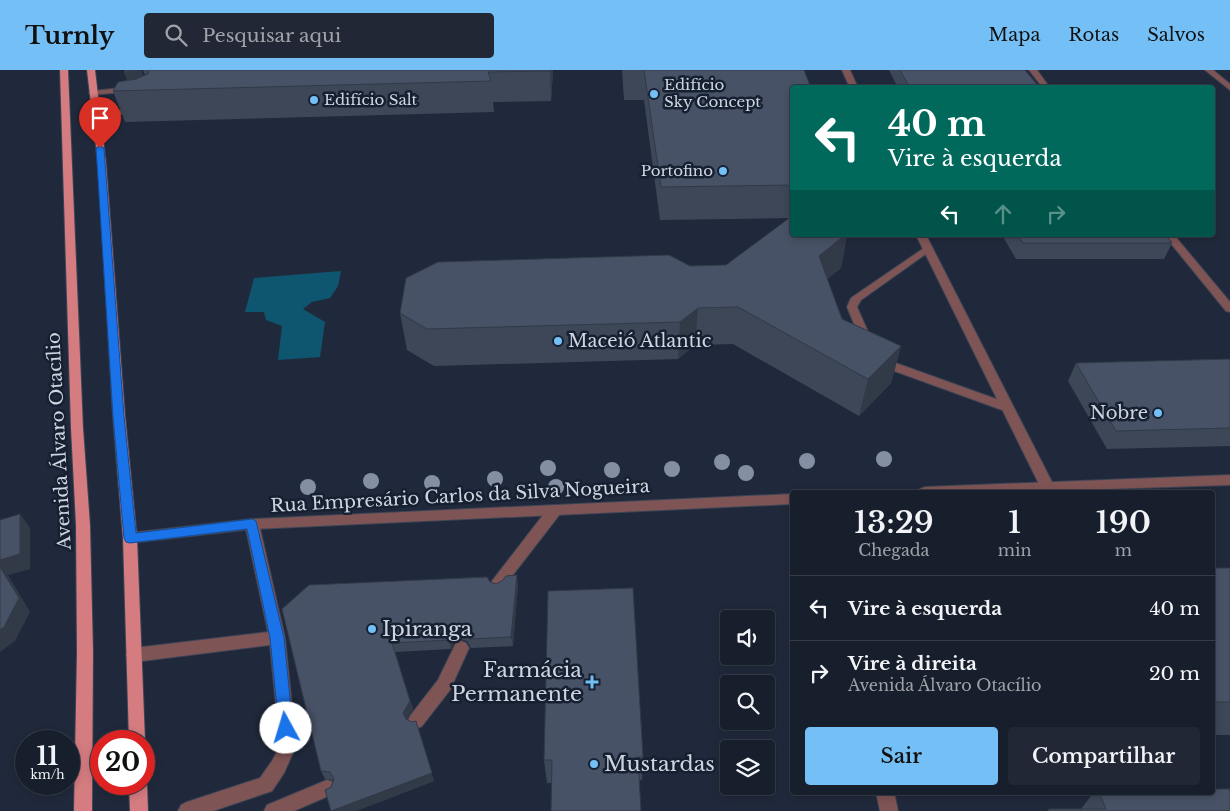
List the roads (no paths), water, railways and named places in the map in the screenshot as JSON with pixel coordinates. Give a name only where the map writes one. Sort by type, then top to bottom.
[{"type":"main road","name":"Avenida Álvaro Otacílio","points":[[64,70],[77,418],[84,525],[83,811]]},
{"type":"main road","points":[[90,70],[102,164],[118,416],[130,538],[136,730]]},
{"type":"main road","points":[[138,795],[139,811]]},
{"type":"street","points":[[846,70],[853,85]]},
{"type":"street","points":[[1033,70],[1045,85]]},
{"type":"street","points":[[1209,70],[1230,88]]},
{"type":"street","points":[[93,93],[137,88]]},
{"type":"street","points":[[96,117],[147,106]]},
{"type":"street","points":[[922,237],[1047,486]]},
{"type":"street","points":[[1171,237],[1230,309]]},
{"type":"street","points":[[927,249],[856,298],[852,307],[871,353],[879,361],[1006,407]]},
{"type":"street","points":[[966,490],[1230,480]]},
{"type":"street","name":"Rua Empresário Carlos da Silva Nogueira","points":[[130,538],[252,524],[790,499]]},
{"type":"street","points":[[497,585],[555,510]]},
{"type":"street","points":[[187,811],[266,785],[278,767],[288,746],[277,638],[252,524]]},
{"type":"street","points":[[134,654],[277,638]]},
{"type":"street","points":[[416,721],[444,685],[461,648]]},
{"type":"street","points":[[273,811],[327,788]]},
{"type":"street","points":[[886,795],[889,811]]},
{"type":"water","points":[[341,271],[338,286],[330,298],[312,302],[303,309],[325,322],[320,357],[278,360],[282,326],[266,320],[264,312],[245,312],[254,278]]},
{"type":"place","name":"Edifício Sky Concept","points":[[654,94]]},
{"type":"place","name":"Edifício Salt","points":[[314,100]]},
{"type":"place","name":"Portofino","points":[[723,171]]},
{"type":"place","name":"Maceió Atlantic","points":[[558,341]]},
{"type":"place","name":"Nobre","points":[[1158,413]]},
{"type":"place","name":"Ipiranga","points":[[372,629]]},
{"type":"place","name":"Farmácia Permanente","points":[[592,682]]},
{"type":"place","name":"Mustardas","points":[[594,764]]}]
